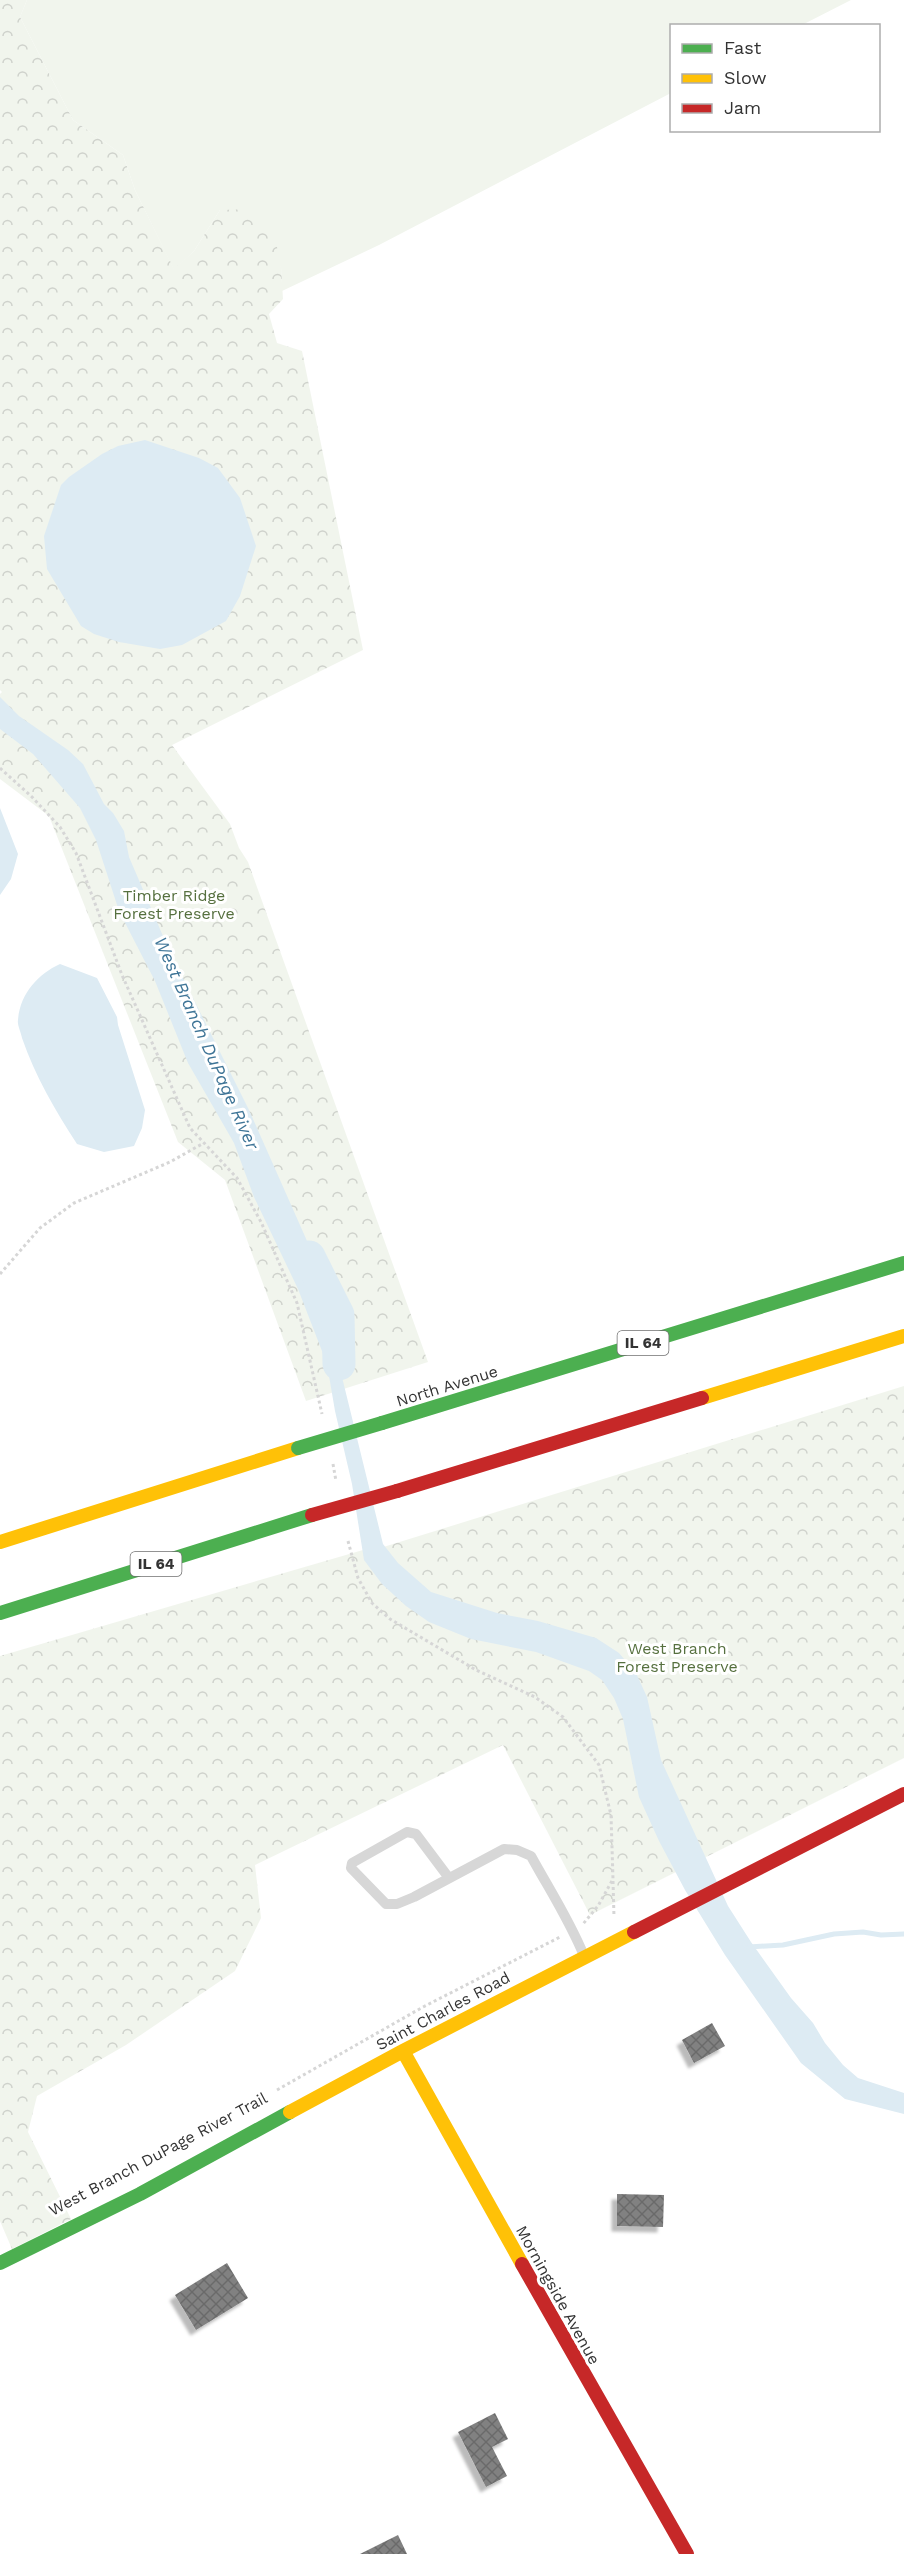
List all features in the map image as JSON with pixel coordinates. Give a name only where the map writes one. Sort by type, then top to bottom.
[{"type":"main road","name":"North Avenue","points":[[0,1542],[298,1448],[904,1263]]},
{"type":"main road","name":"IL 64","points":[[0,1613],[312,1515],[904,1336]]},
{"type":"main road","name":"Saint Charles Road","points":[[0,2263],[140,2194],[584,1956],[904,1794]]},
{"type":"main road","name":"Morningside Avenue","points":[[403,2051],[643,2481],[687,2554]]},
{"type":"lane","points":[[449,1878],[416,1834],[407,1832],[352,1863],[351,1868],[386,1904],[398,1904],[414,1897],[504,1849],[525,1852],[531,1856],[574,1930],[584,1956]]},
{"type":"path","points":[[0,768],[53,820],[76,853],[122,975],[190,1128],[202,1143],[222,1159],[237,1178],[261,1222],[297,1303],[323,1416]]},
{"type":"path","points":[[0,1274],[40,1228],[74,1203],[170,1162],[202,1143]]},
{"type":"path","points":[[332,1463],[337,1484]]},
{"type":"path","points":[[348,1540],[358,1578],[372,1603],[390,1620],[476,1670],[535,1697],[563,1717],[600,1765],[611,1815],[615,1940]]},
{"type":"path","name":"West Branch DuPage River Trail","points":[[276,2091],[423,2007],[574,1930],[586,1921],[613,1879]]},
{"type":"green space","name":"Timber Ridge Forest Preserve","points":[[0,0],[27,0],[20,17],[73,120],[123,155],[135,190],[174,269],[194,251],[220,210],[253,209],[273,227],[281,267],[283,299],[269,314],[277,343],[302,351],[363,650],[172,745],[230,824],[239,848],[248,862],[428,1362],[306,1401],[225,1180],[178,1142],[49,816],[0,779],[0,694],[2,692],[0,690]]},
{"type":"green space","points":[[27,0],[851,0],[804,24],[670,24],[670,94],[379,245],[282,291],[281,267],[220,210],[194,251],[174,270],[135,190],[123,155],[73,120],[20,17]]},
{"type":"green space","name":"West Branch Forest Preserve","points":[[904,1386],[904,1758],[590,1915],[503,1745],[255,1865],[261,1918],[235,1971],[126,2045],[37,2096],[28,2132],[71,2219],[12,2249],[0,2221],[0,1656],[363,1550],[364,1553]]},
{"type":"water","points":[[145,440],[199,458],[218,468],[240,498],[256,546],[240,596],[226,621],[182,645],[160,649],[119,642],[94,634],[81,626],[47,569],[44,536],[61,485],[69,477],[118,446]]},
{"type":"water","points":[[0,697],[19,716],[68,750],[83,764],[104,804],[113,813],[124,831],[129,857],[169,950],[249,1110],[319,1268],[330,1303],[346,1333],[348,1347],[341,1373],[383,1544],[398,1563],[431,1592],[497,1613],[538,1621],[596,1638],[619,1653],[636,1673],[647,1697],[661,1760],[728,1906],[791,1998],[813,2023],[825,2043],[843,2065],[858,2078],[904,2093],[904,2114],[845,2099],[801,2063],[725,1955],[685,1890],[639,1797],[623,1719],[614,1698],[602,1680],[589,1671],[536,1652],[471,1639],[429,1622],[406,1606],[382,1584],[364,1560],[352,1484],[327,1364],[298,1289],[254,1197],[234,1143],[188,1063],[155,981],[119,911],[96,840],[80,808],[33,754],[0,729]]},
{"type":"water","points":[[0,808],[18,854],[11,879],[0,895]]},
{"type":"water","points":[[60,964],[97,978],[117,1017],[145,1110],[142,1128],[134,1146],[104,1152],[77,1144],[46,1092],[27,1052],[18,1022],[22,1002],[26,993],[44,973]]},
{"type":"building","points":[[712,2023],[725,2046],[694,2063],[682,2040]]},
{"type":"building","points":[[617,2194],[664,2195],[663,2227],[617,2226]]},
{"type":"building","points":[[227,2263],[248,2298],[196,2330],[175,2295]]},
{"type":"building","points":[[495,2413],[508,2439],[492,2447],[507,2476],[486,2487],[458,2432]]},
{"type":"building","points":[[398,2535],[407,2554],[360,2554]]},
{"type":"waterway","name":"West Branch DuPage River","points":[[309,1257],[338,1315],[339,1364]]},
{"type":"waterway","points":[[749,1947],[783,1945],[834,1934],[863,1932],[881,1935],[904,1934]]},
{"type":"traffic: fast","points":[[382,1423],[904,1263]]},
{"type":"traffic: fast","points":[[298,1448],[382,1423]]},
{"type":"traffic: fast","points":[[0,1613],[312,1515]]},
{"type":"traffic: fast","points":[[0,2263],[140,2194],[290,2112]]},
{"type":"traffic: slow","points":[[702,1398],[904,1336]]},
{"type":"traffic: slow","points":[[0,1542],[298,1448]]},
{"type":"traffic: slow","points":[[290,2112],[634,1932]]},
{"type":"traffic: slow","points":[[403,2051],[522,2264]]},
{"type":"traffic: jam","points":[[397,1491],[702,1398]]},
{"type":"traffic: jam","points":[[312,1515],[397,1491]]},
{"type":"traffic: jam","points":[[634,1932],[904,1794]]},
{"type":"traffic: jam","points":[[522,2264],[687,2554]]}]
